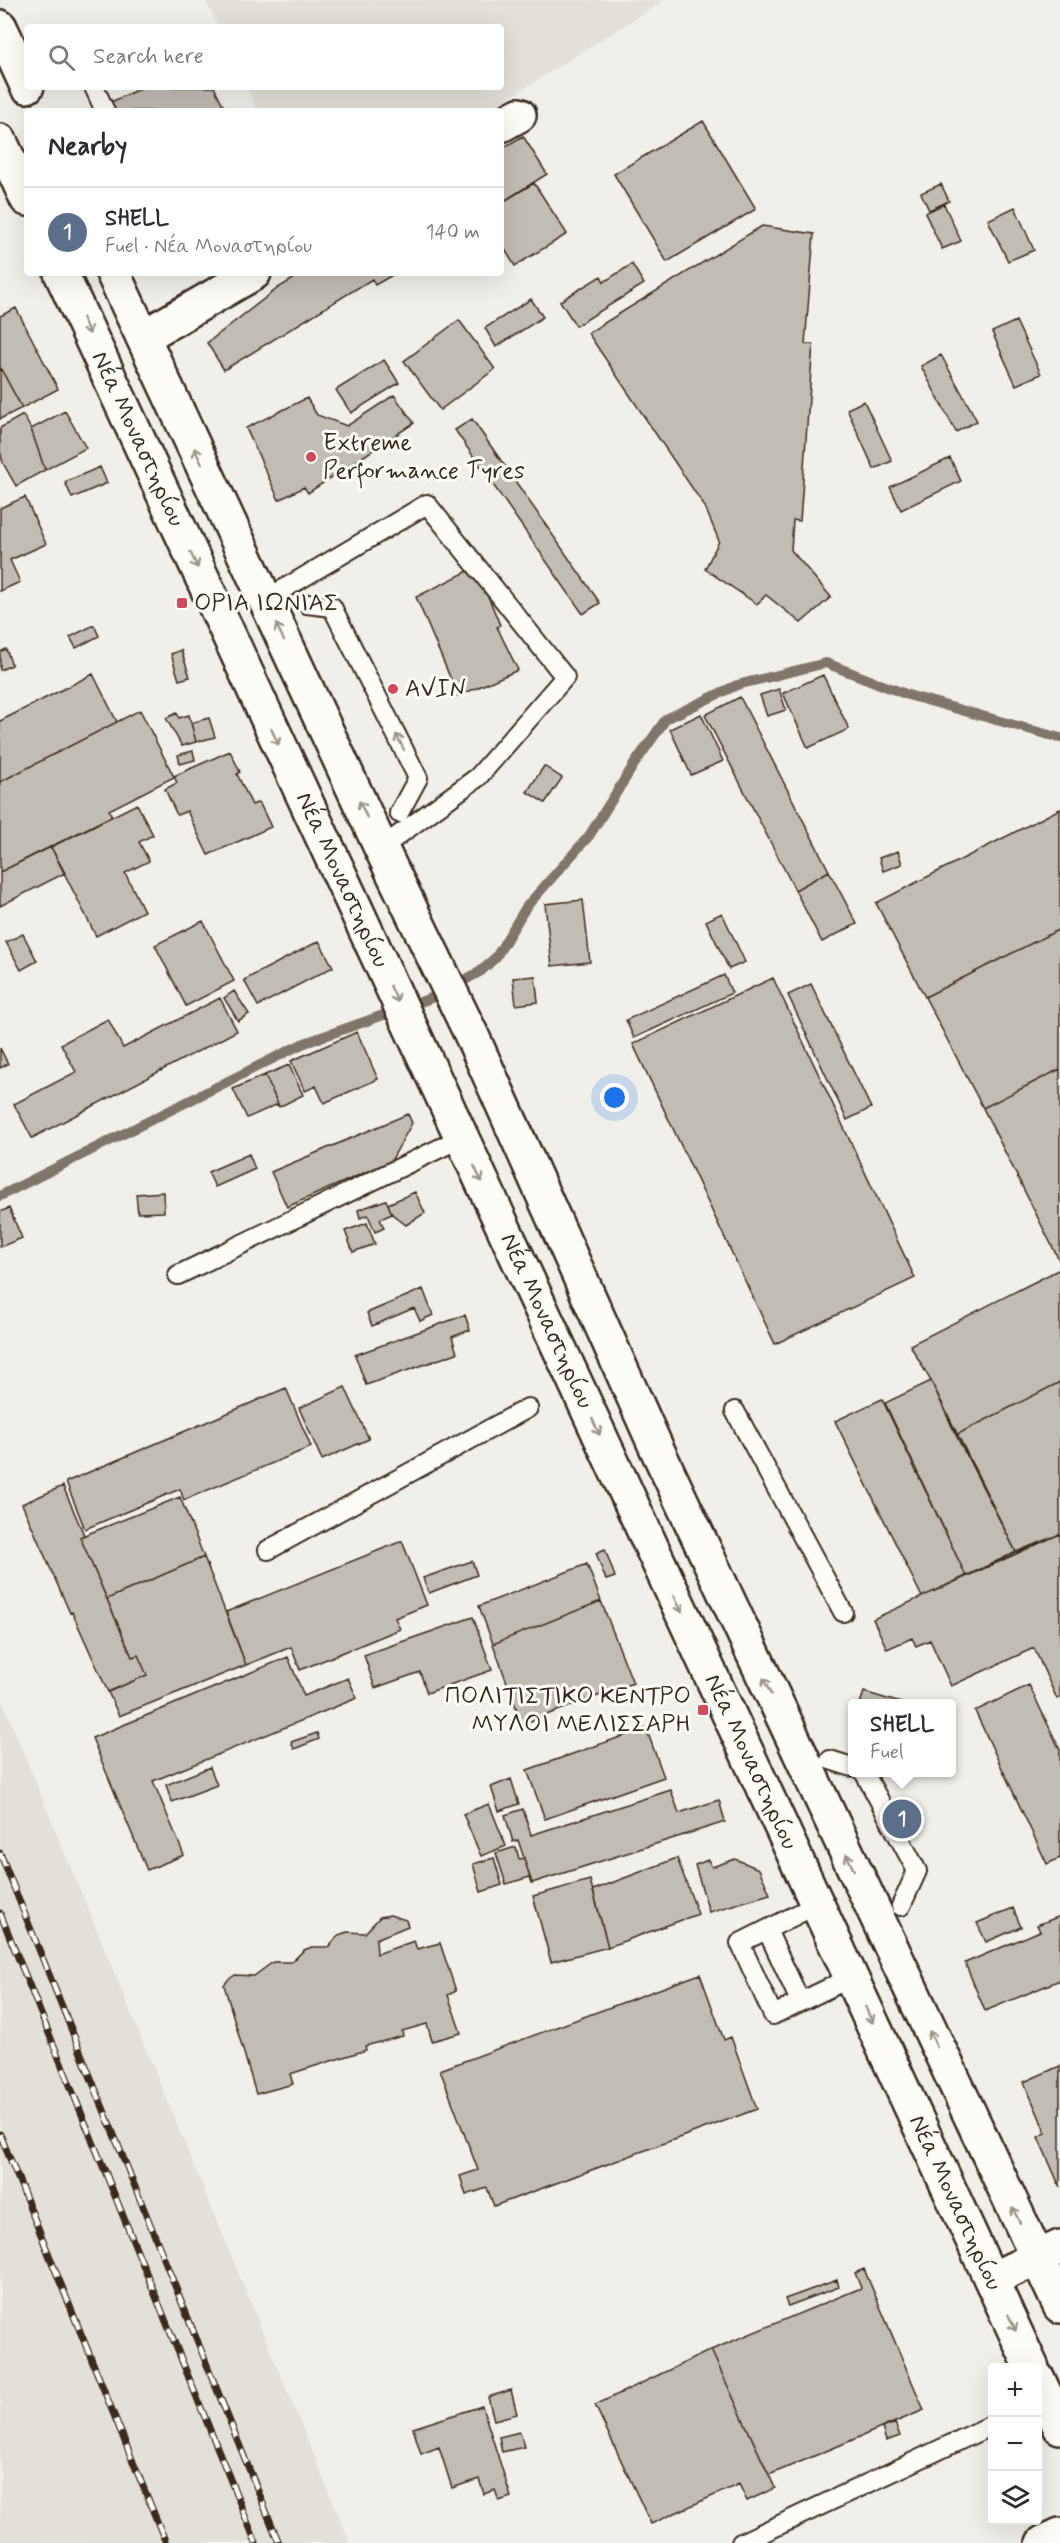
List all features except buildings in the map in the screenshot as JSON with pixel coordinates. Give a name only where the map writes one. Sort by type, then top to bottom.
[{"type":"main road","points":[[0,27],[24,80]]},
{"type":"main road","points":[[28,90],[38,108]]},
{"type":"main road","points":[[0,141],[24,193]]},
{"type":"main road","name":"Νέα Μοναστηρίου","points":[[62,276],[1030,2363]]},
{"type":"main road","name":"Νέα Μοναστηρίου","points":[[114,276],[381,848],[472,1036],[656,1447],[1049,2253],[1060,2306]]},
{"type":"main road","points":[[143,337],[249,276]]},
{"type":"main road","points":[[992,2279],[1049,2253]]},
{"type":"main road","points":[[1043,2543],[1060,2535]]},
{"type":"lane","points":[[95,90],[104,108]]},
{"type":"lane","points":[[265,600],[427,504],[565,677],[478,777],[381,848]]},
{"type":"lane","points":[[307,604],[332,607],[418,778],[399,813]]},
{"type":"lane","points":[[178,1275],[461,1138]]},
{"type":"lane","points":[[268,1550],[528,1408]]},
{"type":"lane","points":[[735,1411],[843,1612]]},
{"type":"lane","points":[[830,1760],[848,1766]]},
{"type":"lane","points":[[866,1777],[916,1871],[901,1906]]},
{"type":"lane","points":[[818,1904],[740,1943],[773,2015],[852,1977]]},
{"type":"lane","points":[[767,1930],[800,2001]]},
{"type":"lane","points":[[741,2543],[988,2427]]},
{"type":"shaded area","points":[[205,0],[665,0],[493,108],[257,108],[248,90],[504,90],[504,24],[217,24]]},
{"type":"shaded area","points":[[0,1696],[350,2543],[0,2543]]},
{"type":"waterway","points":[[0,1196],[302,1044],[434,997],[481,971],[496,957],[526,907],[589,836],[666,719],[737,685],[826,663],[908,695],[1060,738]]},
{"type":"railway","points":[[0,1853],[279,2543]]},
{"type":"railway","points":[[0,1913],[256,2543]]},
{"type":"railway","points":[[0,2134],[166,2543]]},
{"type":"place","name":"Extreme Performance Tyres","points":[[311,457]]},
{"type":"place","name":"ΟΡΙΑ ΙΩΝΙΑΣ","points":[[182,603]]},
{"type":"place","name":"AVIN","points":[[393,689]]},
{"type":"place","name":"ΠΟΛΙΤΙΣΤΙΚΟ ΚΕΝΤΡΟ ΜΥΛΟΙ ΜΕΛΙΣΣΑΡΗ","points":[[703,1710]]},
{"type":"place","name":"SHELL","points":[[902,1819]]}]
